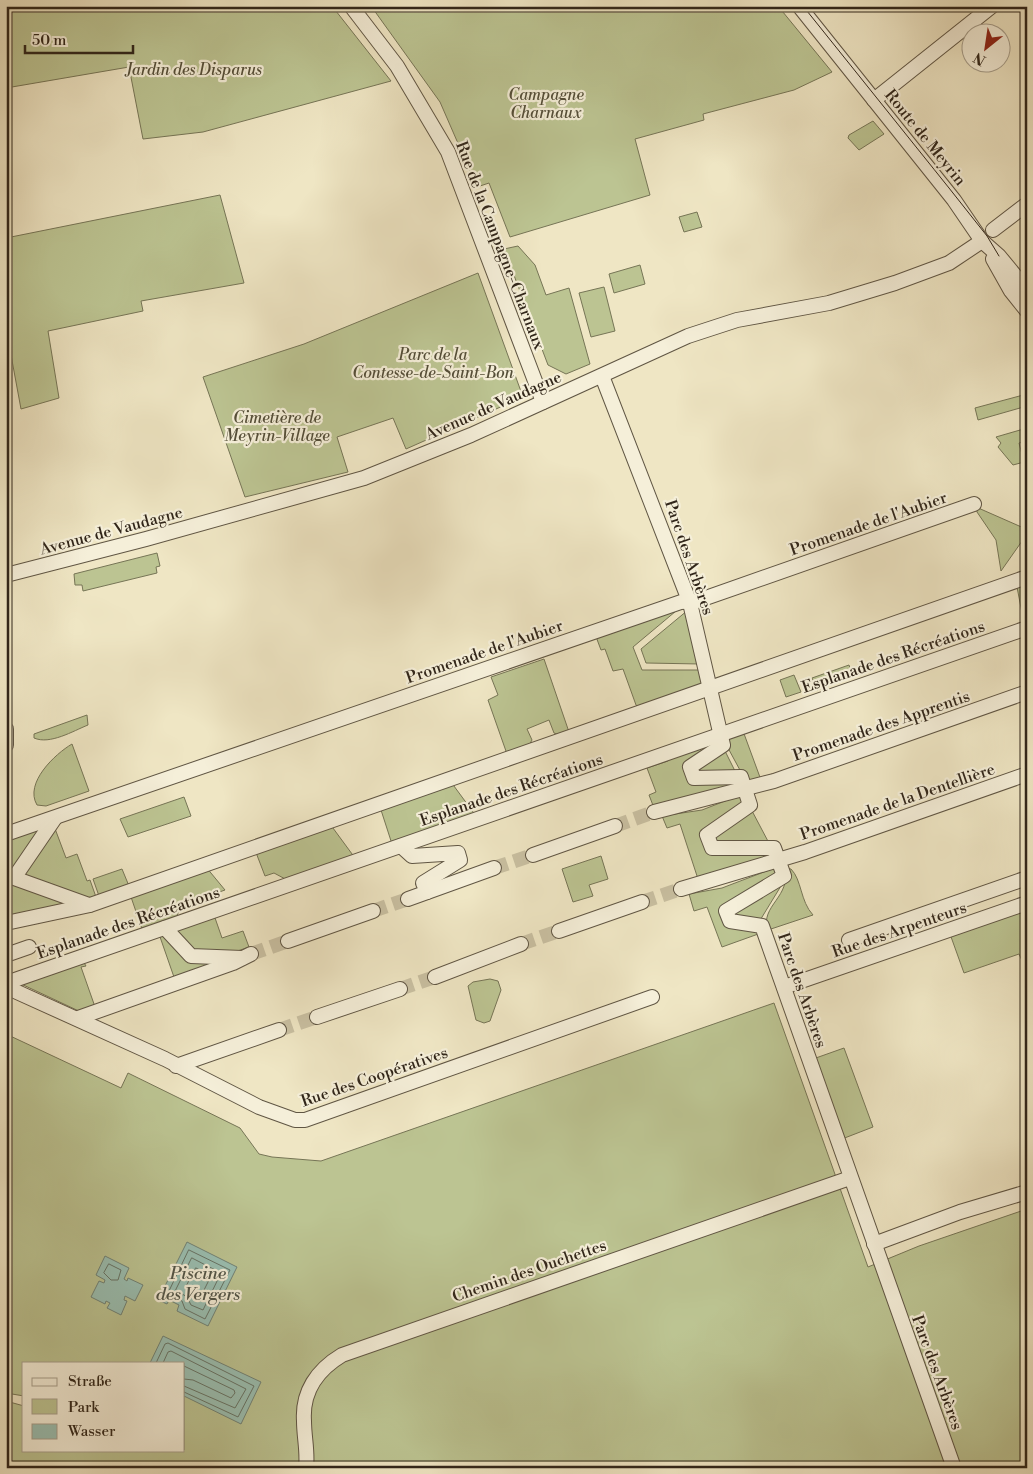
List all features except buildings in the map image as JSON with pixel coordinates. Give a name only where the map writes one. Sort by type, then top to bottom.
[{"type":"street","name":"Rue de la Campagne-Charnaux","points":[[351,6],[397,66],[448,152],[543,402]]},
{"type":"street","name":"Route de Meyrin","points":[[799,6],[954,200],[982,241],[999,256],[1027,290]]},
{"type":"street","points":[[874,100],[992,6]]},
{"type":"street","points":[[998,225],[1027,204]]},
{"type":"street","name":"Avenue de Vaudagne","points":[[6,575],[146,539],[364,478],[464,438],[668,344],[712,327],[829,303],[934,269],[962,256],[982,241]]},
{"type":"street","points":[[982,241],[1011,290],[1027,311]]},
{"type":"street","points":[[999,256],[1027,300]]},
{"type":"street","name":"Parc des Arbères","points":[[602,376],[690,603],[720,735]]},
{"type":"street","name":"Promenade de l'Aubier","points":[[6,834],[680,602],[690,603],[974,504]]},
{"type":"street","name":"Esplanade des Récréations","points":[[6,923],[90,905],[1027,577]]},
{"type":"street","name":"Esplanade des Récréations","points":[[6,985],[1027,628]]},
{"type":"street","name":"Promenade des Apprentis","points":[[654,812],[774,781],[1027,692]]},
{"type":"street","points":[[6,729],[6,745]]},
{"type":"street","points":[[720,735],[723,745],[690,767],[694,778],[741,777],[750,805],[707,835],[712,848],[774,848],[778,859]]},
{"type":"street","name":"Promenade de la Dentellière","points":[[681,889],[805,852],[1027,774]]},
{"type":"street","points":[[55,818],[14,878],[90,905]]},
{"type":"street","points":[[533,855],[615,826]]},
{"type":"street","points":[[401,846],[412,856],[458,853],[460,860],[423,883],[426,892]]},
{"type":"street","name":"Parc des Arbères","points":[[778,859],[784,876],[726,911],[730,921],[762,926],[954,1468]]},
{"type":"street","points":[[408,899],[494,868]]},
{"type":"street","name":"Rue des Arpenteurs","points":[[849,940],[1027,878]]},
{"type":"street","points":[[559,931],[642,902]]},
{"type":"street","name":"Rue des Arpenteurs","points":[[784,987],[1027,903]]},
{"type":"street","points":[[288,940],[373,911]]},
{"type":"street","points":[[78,1018],[233,963],[246,956],[191,956],[165,928]]},
{"type":"street","points":[[435,977],[521,944]]},
{"type":"street","points":[[6,955],[29,947]]},
{"type":"street","name":"Rue des Coopératives","points":[[6,985],[60,1012],[78,1018],[165,1059],[259,1106],[295,1120],[305,1120],[652,997]]},
{"type":"street","points":[[316,1017],[400,989]]},
{"type":"street","points":[[176,1066],[279,1030]]},
{"type":"street","name":"Chemin des Ouchettes","points":[[306,1468],[304,1412],[307,1394],[319,1372],[342,1355],[850,1178]]},
{"type":"street","points":[[874,1244],[960,1212],[1027,1192]]},
{"type":"green space","name":"Jardin des Disparus","points":[[332,6],[391,81],[203,132],[143,139],[129,67],[6,88],[6,7]]},
{"type":"green space","name":"Campagne Charnaux","points":[[371,6],[778,6],[832,72],[794,90],[703,114],[704,120],[635,139],[650,195],[510,237],[489,183],[477,187],[440,102]]},
{"type":"green space","points":[[873,121],[884,134],[859,150],[848,138],[849,135]]},
{"type":"green space","points":[[220,195],[244,283],[141,301],[143,311],[48,331],[59,398],[21,409],[6,328],[6,238]]},
{"type":"green space","points":[[697,212],[702,227],[684,232],[679,217]]},
{"type":"green space","points":[[518,246],[535,265],[546,295],[569,288],[590,364],[566,374],[548,365],[504,249]]},
{"type":"green space","points":[[640,265],[645,284],[614,293],[609,274]]},
{"type":"green space","name":"Parc de la Contesse-de-Saint-Bon","points":[[478,273],[523,397],[406,449],[393,418],[337,437],[348,472],[245,497],[203,377],[304,344]]},
{"type":"green space","points":[[604,287],[615,331],[591,337],[579,293]]},
{"type":"green space","points":[[1027,394],[1027,406],[978,420],[975,408]]},
{"type":"green space","points":[[1027,428],[1027,441],[1019,443],[1024,462],[1013,465],[998,447],[1001,443],[996,437]]},
{"type":"green space","points":[[976,507],[1026,529],[1027,534],[1001,571],[996,540],[977,512]]},
{"type":"green space","points":[[157,553],[160,566],[156,567],[157,573],[83,591],[82,585],[75,585],[74,574]]},
{"type":"green space","points":[[1027,581],[1027,618],[1022,613],[1017,587]]},
{"type":"green space","points":[[682,606],[633,647],[642,670],[702,670],[706,685],[639,708],[636,705],[623,669],[613,671],[605,649],[601,650],[595,634]]},
{"type":"green space","points":[[688,610],[700,664],[646,663],[641,649]]},
{"type":"green space","points":[[544,659],[569,732],[561,736],[554,733],[549,720],[527,729],[532,740],[528,747],[507,754],[488,700],[498,695],[491,677]]},
{"type":"green space","points":[[849,665],[853,677],[817,690],[812,678]]},
{"type":"green space","points":[[794,675],[801,692],[786,697],[780,680]]},
{"type":"green space","points":[[87,715],[88,725],[69,734],[47,740],[34,738],[34,734]]},
{"type":"green space","points":[[743,731],[761,780],[747,783],[728,748],[725,737]]},
{"type":"green space","points":[[718,740],[686,764],[692,781],[738,779],[740,785],[654,808],[649,795],[656,792],[647,768],[668,761],[667,757]]},
{"type":"green space","points":[[72,744],[89,791],[46,806],[37,805],[34,796],[35,788],[43,770]]},
{"type":"green space","points":[[724,749],[736,773],[697,774],[694,768]]},
{"type":"green space","points":[[451,782],[476,816],[392,844],[381,810]]},
{"type":"green space","points":[[743,794],[747,804],[704,833],[710,852],[771,851],[773,857],[698,879],[680,824],[667,828],[662,816],[702,810]]},
{"type":"green space","points":[[184,797],[191,816],[128,837],[120,819]]},
{"type":"green space","points":[[751,809],[770,845],[715,845],[712,836]]},
{"type":"green space","points":[[49,823],[54,826],[66,858],[77,854],[87,881],[90,880],[96,897],[6,920],[6,839]]},
{"type":"green space","points":[[330,824],[355,858],[289,881],[274,873],[265,876],[255,850]]},
{"type":"green space","points":[[601,856],[608,879],[589,885],[593,896],[573,902],[562,869]]},
{"type":"green space","points":[[206,867],[225,890],[180,906],[176,920],[143,932],[131,897]]},
{"type":"green space","points":[[777,867],[780,875],[722,909],[761,933],[722,947],[707,907],[694,911],[689,894],[722,888]]},
{"type":"green space","points":[[784,868],[791,869],[795,874],[806,903],[813,915],[768,930],[766,922],[768,914],[784,886],[786,878]]},
{"type":"green space","points":[[122,869],[129,886],[99,896],[93,879]]},
{"type":"green space","points":[[784,881],[759,922],[733,918],[731,912]]},
{"type":"green space","points":[[1027,907],[1027,971],[1019,954],[964,973],[950,934]]},
{"type":"green space","points":[[214,915],[222,938],[243,931],[249,947],[229,954],[230,961],[175,980],[159,934]]},
{"type":"green space","points":[[83,961],[86,966],[81,967],[94,1004],[93,1008],[81,1012],[19,983]]},
{"type":"green space","points":[[490,979],[498,981],[501,990],[490,1021],[484,1023],[476,1020],[468,986],[473,982]]},
{"type":"green space","points":[[774,1003],[868,1267],[919,1246],[1027,1209],[1027,1461],[1007,1468],[6,1468],[6,1401],[22,1405],[22,1452],[185,1452],[185,1362],[22,1362],[22,1396],[6,1393],[6,1034],[121,1088],[128,1073],[240,1128],[259,1154],[272,1157],[321,1161]]},
{"type":"green space","points":[[844,1048],[873,1127],[842,1139],[813,1059]]},
{"type":"water","name":"Piscine des Vergers","points":[[187,1242],[237,1267],[208,1326],[177,1311],[179,1305],[169,1300],[167,1304],[158,1300]]},
{"type":"water","points":[[105,1256],[129,1268],[124,1279],[127,1281],[128,1278],[143,1285],[135,1301],[125,1296],[124,1300],[127,1301],[121,1315],[107,1308],[110,1303],[106,1301],[105,1304],[91,1297],[99,1281],[104,1283],[105,1280],[96,1275]]},
{"type":"water","points":[[163,1336],[261,1382],[241,1424],[185,1396],[185,1362],[150,1362]]},
{"type":"tunnel","points":[[615,826],[654,812]]},
{"type":"tunnel","points":[[494,868],[533,855]]},
{"type":"tunnel","points":[[642,902],[681,889]]},
{"type":"tunnel","points":[[373,911],[408,899]]},
{"type":"tunnel","points":[[521,944],[559,931]]},
{"type":"tunnel","points":[[251,954],[288,941]]},
{"type":"tunnel","points":[[400,989],[435,977]]},
{"type":"tunnel","points":[[279,1030],[317,1017]]},
{"type":"tram line","points":[[803,6],[987,236],[999,256]]},
{"type":"park label","name":"Cimetière de Meyrin-Village","points":[[277,426]]}]
